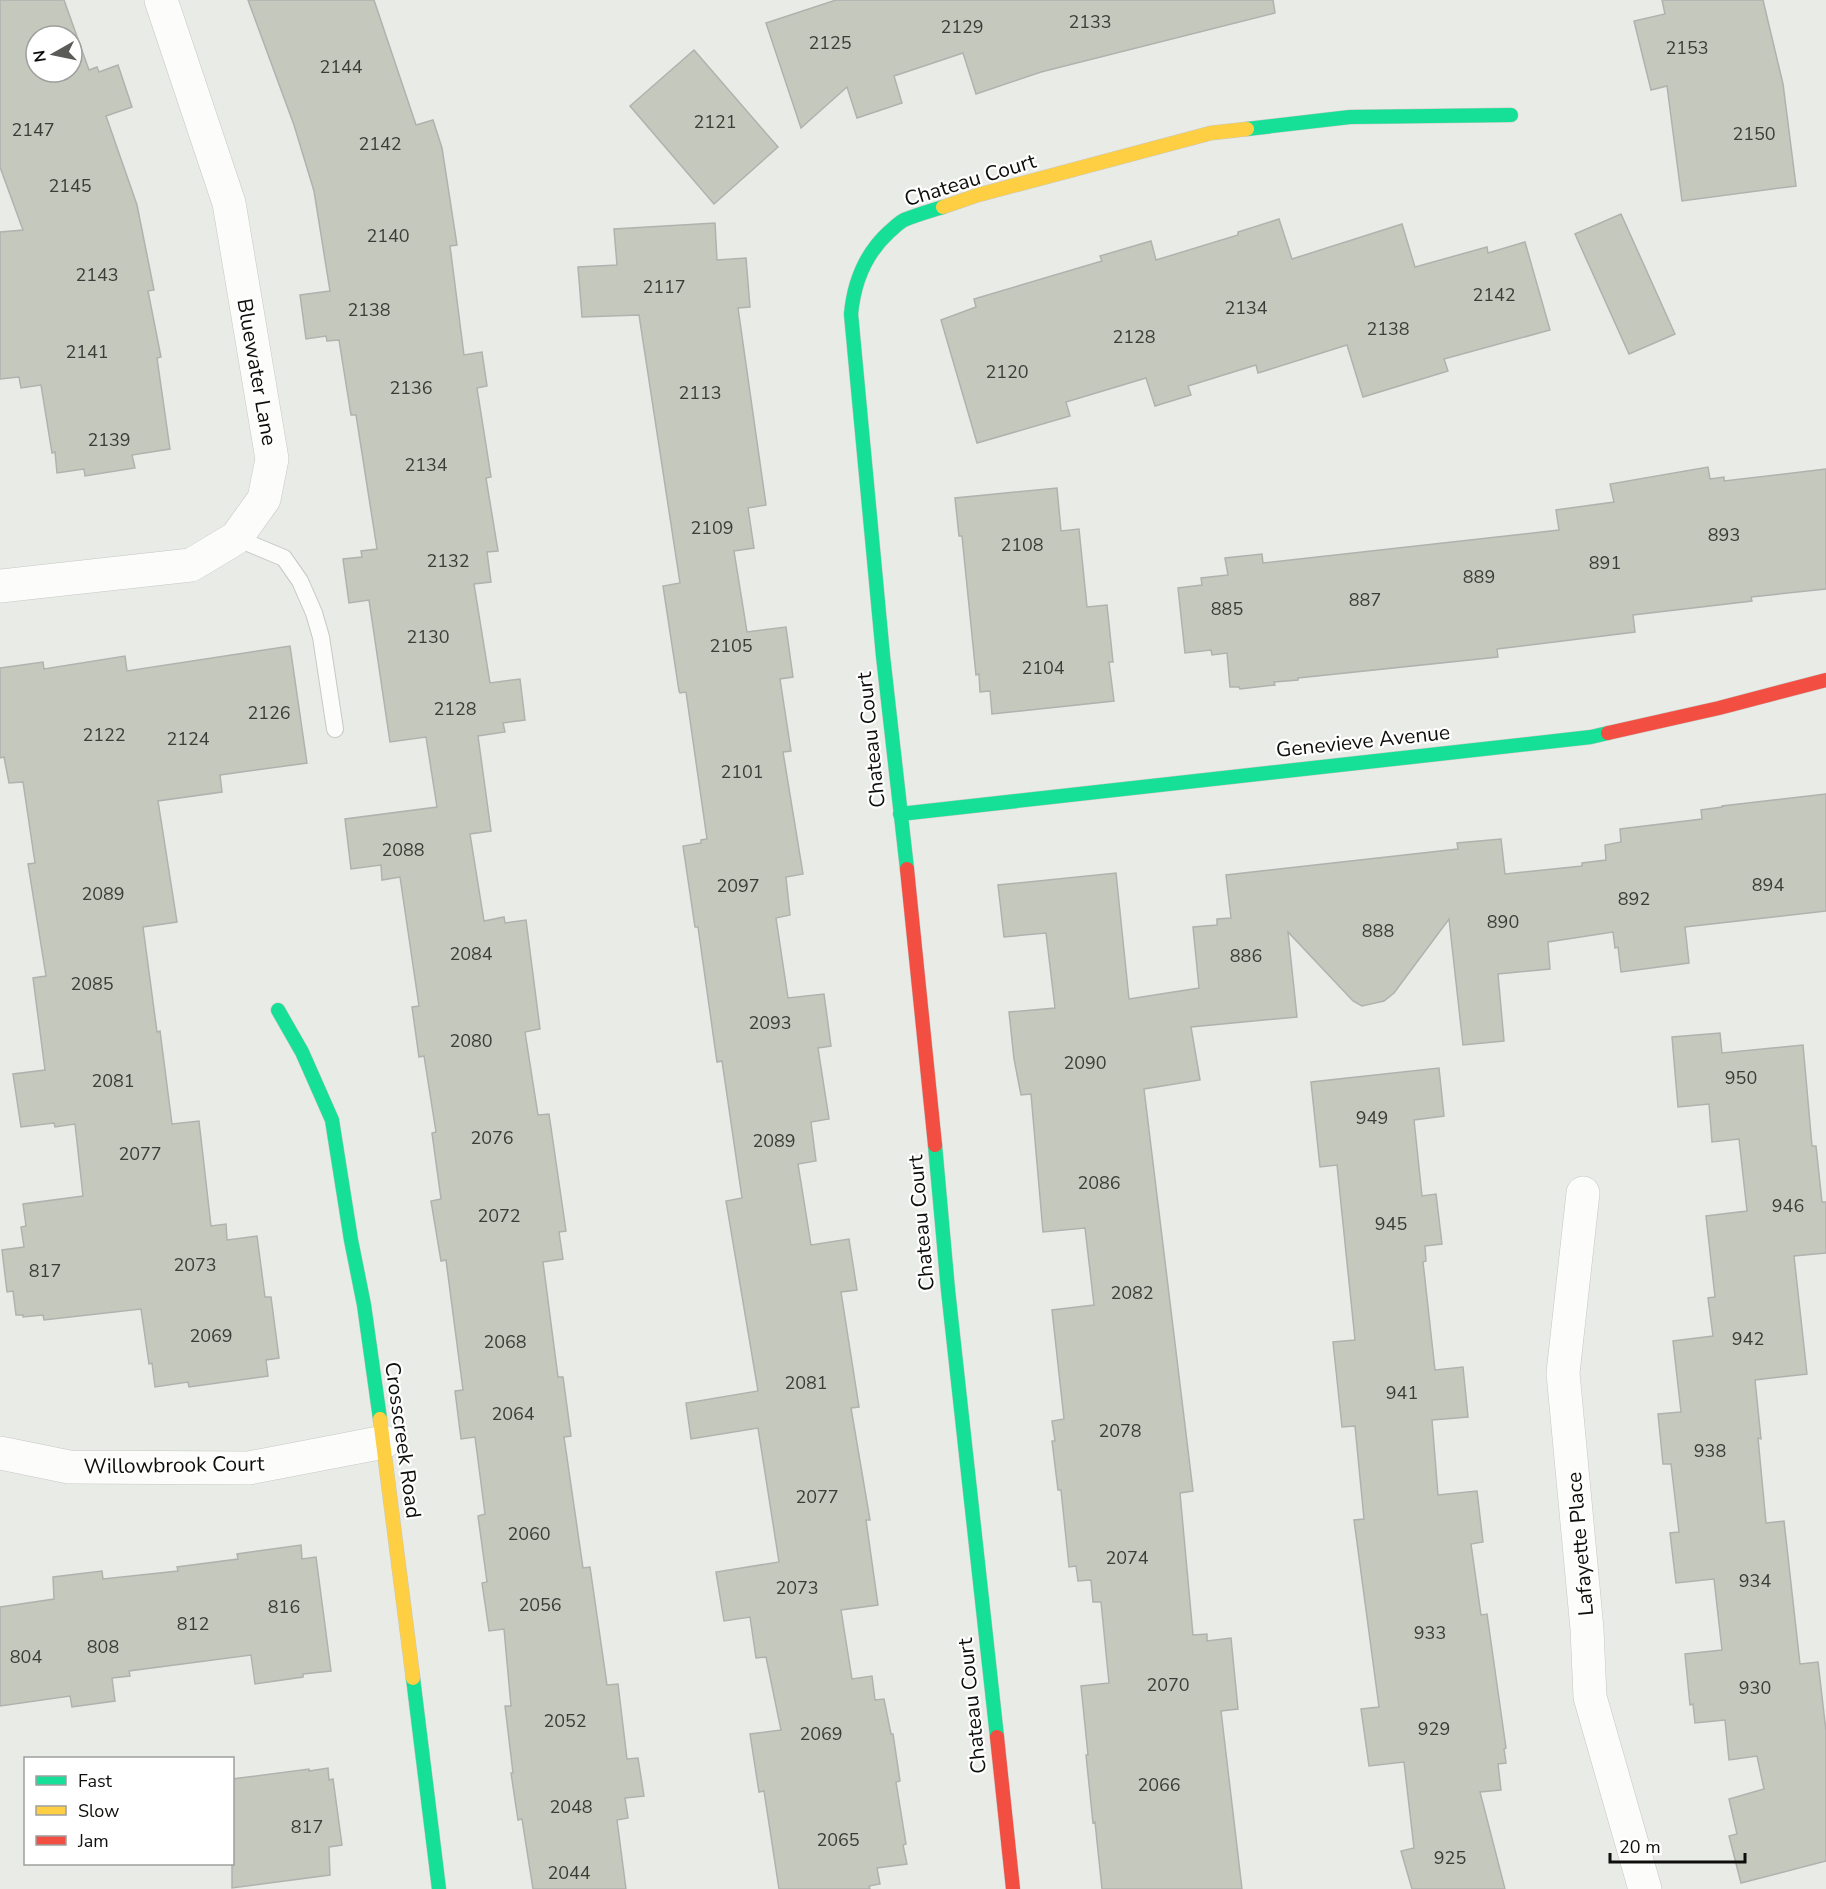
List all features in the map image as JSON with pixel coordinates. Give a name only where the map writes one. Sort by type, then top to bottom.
[{"type":"street","name":"Bluewater Lane","points":[[0,586],[191,565],[236,538],[264,500],[272,459],[229,203],[161,0]]},
{"type":"street","name":"Chateau Court","points":[[1013,1889],[948,1290],[920,984],[883,656],[850,314],[853,294],[859,274],[870,254],[902,221],[978,195],[1211,133],[1350,117],[1511,116]]},
{"type":"street","name":"Genevieve Avenue","points":[[900,814],[1591,737],[1719,708],[1826,680]]},
{"type":"street","name":"Crosscreek Road","points":[[278,1010],[302,1052],[332,1120],[364,1305],[384,1442],[439,1889]]},
{"type":"street","name":"Lafayette Place","points":[[1583,1193],[1563,1374],[1587,1629],[1590,1697],[1645,1889]]},
{"type":"street","name":"Willowbrook Court","points":[[0,1453],[69,1467],[249,1468],[384,1442]]},
{"type":"lane","points":[[236,538],[284,558],[300,581],[314,613],[321,637],[335,729]]},
{"type":"building","points":[[0,0],[64,0],[73,24],[24,24],[24,84],[84,84],[84,56],[89,70],[97,67],[99,72],[118,65],[132,107],[106,116],[137,205],[154,290],[148,291],[161,357],[157,358],[170,449],[132,455],[135,468],[85,476],[84,469],[57,473],[41,385],[21,388],[19,377],[0,379],[0,232],[23,230],[0,167]]},
{"type":"building","points":[[248,0],[374,0],[416,125],[433,120],[442,148],[457,245],[450,246],[464,355],[482,352],[487,386],[477,388],[491,477],[486,478],[498,551],[487,552],[491,582],[474,584],[490,683],[520,679],[525,720],[503,723],[505,732],[478,736],[491,831],[470,834],[484,921],[504,917],[505,923],[526,920],[540,1029],[525,1032],[538,1115],[549,1114],[566,1231],[559,1232],[563,1259],[543,1262],[558,1377],[563,1377],[571,1436],[564,1437],[583,1568],[590,1567],[607,1685],[618,1684],[627,1759],[638,1758],[644,1796],[625,1798],[628,1818],[617,1820],[626,1889],[533,1889],[522,1819],[518,1820],[505,1706],[511,1706],[504,1629],[489,1631],[482,1583],[487,1582],[478,1516],[485,1514],[475,1437],[461,1439],[455,1391],[463,1390],[446,1260],[441,1261],[431,1201],[441,1199],[432,1133],[436,1132],[424,1056],[419,1057],[412,1007],[419,1006],[400,877],[382,880],[381,865],[351,869],[345,819],[437,807],[426,737],[390,742],[369,600],[349,603],[343,559],[362,557],[361,551],[377,549],[356,415],[351,415],[339,340],[327,341],[326,336],[306,339],[300,295],[330,291],[314,191],[294,125]]},
{"type":"building","points":[[836,0],[1273,0],[1275,13],[1041,72],[976,94],[963,53],[894,76],[902,103],[857,118],[847,87],[801,128],[766,23]]},
{"type":"building","points":[[1662,0],[1763,0],[1783,84],[1796,186],[1682,201],[1667,86],[1651,90],[1634,21],[1665,14]]},
{"type":"building","points":[[694,50],[778,147],[714,204],[630,106]]},
{"type":"building","points":[[1621,214],[1675,334],[1629,354],[1575,234]]},
{"type":"building","points":[[1279,219],[1292,259],[1402,224],[1415,267],[1487,247],[1488,253],[1525,242],[1550,330],[1444,359],[1448,371],[1363,397],[1347,345],[1258,373],[1256,365],[1188,386],[1191,395],[1155,406],[1146,378],[1066,402],[1070,416],[977,443],[941,320],[976,307],[974,299],[1102,261],[1100,256],[1151,241],[1156,260],[1238,235],[1238,232]]},
{"type":"building","points":[[715,223],[717,260],[746,258],[750,307],[738,308],[766,505],[748,508],[754,548],[734,551],[747,632],[786,627],[793,677],[780,679],[791,751],[783,752],[803,874],[786,877],[790,915],[776,918],[788,998],[824,994],[831,1046],[818,1048],[829,1119],[811,1122],[816,1161],[798,1164],[811,1245],[849,1239],[857,1290],[841,1292],[859,1407],[851,1408],[870,1520],[866,1520],[878,1605],[841,1610],[852,1679],[872,1676],[875,1700],[884,1699],[891,1734],[893,1734],[900,1781],[896,1782],[907,1864],[877,1868],[880,1884],[869,1886],[870,1889],[779,1889],[764,1791],[759,1792],[750,1734],[781,1730],[766,1657],[756,1658],[750,1617],[724,1621],[716,1572],[779,1562],[758,1428],[691,1439],[686,1403],[758,1391],[726,1201],[742,1198],[722,1061],[717,1062],[698,927],[695,927],[683,846],[701,843],[701,840],[707,839],[686,692],[680,693],[679,691],[663,586],[680,583],[639,315],[582,317],[578,267],[617,265],[614,229]]},
{"type":"building","points":[[1708,467],[1710,479],[1724,477],[1724,481],[1826,469],[1826,589],[1751,597],[1752,601],[1633,615],[1635,632],[1497,649],[1498,657],[1298,678],[1298,680],[1274,682],[1275,685],[1240,689],[1230,687],[1227,653],[1212,655],[1211,650],[1185,653],[1178,588],[1202,585],[1201,578],[1228,575],[1225,558],[1262,554],[1263,563],[1559,530],[1556,510],[1614,502],[1610,484]]},
{"type":"building","points":[[1057,488],[1061,531],[1079,529],[1087,607],[1107,605],[1113,662],[1109,662],[1114,701],[992,714],[990,691],[980,692],[979,674],[976,675],[962,536],[959,536],[955,498]]},
{"type":"building","points":[[290,646],[307,763],[220,775],[222,792],[158,801],[177,922],[143,927],[172,1124],[199,1121],[211,1226],[226,1224],[227,1240],[257,1236],[265,1297],[271,1297],[279,1358],[266,1360],[268,1376],[189,1387],[188,1382],[155,1387],[152,1363],[149,1364],[141,1309],[44,1320],[43,1315],[23,1317],[23,1315],[16,1315],[13,1291],[7,1292],[2,1250],[24,1247],[21,1227],[26,1226],[23,1204],[83,1196],[75,1124],[55,1127],[54,1123],[21,1127],[13,1074],[45,1070],[33,978],[46,976],[28,864],[35,863],[23,782],[9,783],[4,757],[0,758],[0,668],[43,662],[44,669],[125,656],[127,671]]},
{"type":"building","points":[[1826,794],[1826,911],[1685,927],[1689,963],[1621,972],[1618,947],[1615,948],[1613,932],[1548,942],[1550,969],[1498,974],[1504,1041],[1463,1045],[1449,919],[1394,993],[1384,1001],[1362,1006],[1353,1001],[1288,932],[1297,1017],[1191,1027],[1200,1080],[1144,1089],[1193,1491],[1180,1493],[1193,1635],[1207,1634],[1207,1641],[1231,1638],[1238,1709],[1221,1711],[1242,1889],[1102,1889],[1095,1822],[1093,1823],[1081,1686],[1109,1683],[1101,1602],[1093,1602],[1091,1580],[1078,1581],[1076,1566],[1069,1567],[1061,1490],[1058,1490],[1052,1441],[1055,1441],[1052,1421],[1064,1419],[1052,1310],[1094,1305],[1085,1228],[1043,1232],[1031,1094],[1021,1095],[1014,1059],[1009,1012],[1055,1008],[1046,933],[1004,937],[998,885],[1116,873],[1129,999],[1199,988],[1193,927],[1217,925],[1217,919],[1231,918],[1226,875],[1458,849],[1457,843],[1501,839],[1505,874],[1582,866],[1582,863],[1606,860],[1605,845],[1621,842],[1620,829],[1702,819],[1701,810],[1722,806]]},
{"type":"building","points":[[1720,1033],[1722,1053],[1803,1045],[1812,1146],[1816,1146],[1822,1202],[1826,1202],[1826,1253],[1794,1256],[1807,1374],[1755,1380],[1766,1523],[1784,1521],[1800,1664],[1818,1662],[1826,1731],[1826,1861],[1741,1883],[1729,1836],[1737,1834],[1729,1799],[1764,1789],[1757,1756],[1729,1760],[1725,1720],[1695,1723],[1693,1704],[1690,1705],[1685,1654],[1722,1650],[1714,1579],[1676,1583],[1670,1533],[1679,1532],[1671,1464],[1663,1464],[1658,1414],[1681,1412],[1673,1341],[1713,1336],[1708,1298],[1715,1297],[1706,1216],[1747,1211],[1739,1139],[1712,1142],[1709,1104],[1678,1107],[1672,1037]]},
{"type":"building","points":[[1439,1068],[1444,1116],[1414,1120],[1422,1196],[1436,1194],[1442,1244],[1425,1246],[1426,1261],[1423,1262],[1435,1370],[1463,1367],[1468,1417],[1432,1420],[1438,1495],[1477,1491],[1483,1542],[1471,1544],[1481,1615],[1487,1614],[1506,1748],[1504,1749],[1506,1763],[1498,1764],[1501,1790],[1480,1792],[1505,1889],[1412,1889],[1401,1851],[1414,1848],[1404,1762],[1369,1766],[1361,1709],[1379,1707],[1354,1520],[1364,1519],[1355,1426],[1342,1427],[1333,1342],[1355,1340],[1337,1165],[1320,1167],[1311,1082]]},
{"type":"building","points":[[301,1545],[302,1559],[316,1557],[331,1671],[255,1684],[251,1655],[129,1671],[130,1676],[112,1678],[115,1701],[72,1707],[70,1696],[0,1706],[0,1607],[54,1599],[53,1577],[102,1571],[103,1579],[178,1571],[177,1567],[238,1559],[237,1554]]},
{"type":"building","points":[[328,1768],[329,1780],[333,1779],[342,1845],[329,1847],[330,1875],[232,1888],[234,1779],[309,1769],[309,1771]]},
{"type":"traffic: fast","points":[[1247,129],[1350,117],[1511,115]]},
{"type":"traffic: fast","points":[[907,869],[883,656],[851,314],[858,280],[873,250],[904,220],[943,207]]},
{"type":"traffic: fast","points":[[900,814],[1591,737],[1608,733]]},
{"type":"traffic: fast","points":[[278,1010],[302,1052],[332,1120],[364,1305],[380,1419]]},
{"type":"traffic: fast","points":[[935,1145],[948,1290],[997,1737]]},
{"type":"traffic: fast","points":[[413,1678],[439,1889]]},
{"type":"traffic: slow","points":[[943,207],[978,195],[1211,133],[1247,129]]},
{"type":"traffic: slow","points":[[380,1419],[413,1678]]},
{"type":"traffic: jam","points":[[1608,733],[1719,708],[1826,680]]},
{"type":"traffic: jam","points":[[907,869],[935,1145]]},
{"type":"traffic: jam","points":[[997,1737],[1013,1889]]}]
